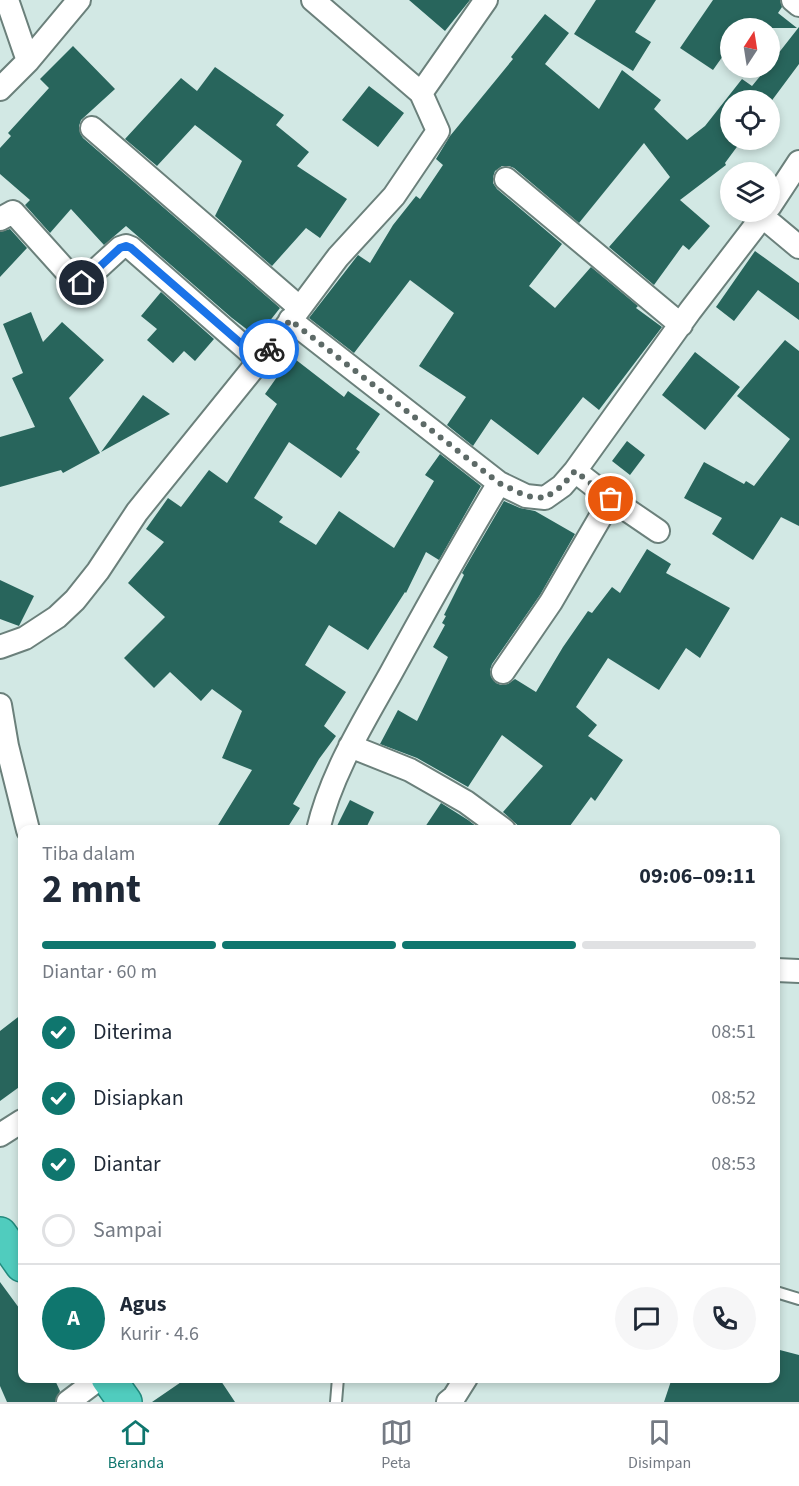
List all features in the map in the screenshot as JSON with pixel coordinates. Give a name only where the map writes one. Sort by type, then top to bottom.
[{"type":"highway","points":[[0,1234],[18,1259]]},
{"type":"highway","points":[[112,1383],[125,1402]]},
{"type":"street","points":[[7,0],[28,61]]},
{"type":"street","points":[[0,89],[28,61],[78,0]]},
{"type":"street","points":[[0,647],[25,638],[57,617],[75,600],[98,571],[138,512],[260,360],[348,245],[394,196],[438,131],[421,93],[313,0]]},
{"type":"street","points":[[421,93],[486,0]]},
{"type":"street","points":[[793,0],[799,5]]},
{"type":"street","points":[[92,128],[295,313],[499,483],[526,496],[545,498],[562,486],[575,471],[758,222]]},
{"type":"street","points":[[780,191],[799,162]]},
{"type":"street","points":[[506,179],[681,325]]},
{"type":"street","points":[[0,219],[13,212],[79,283],[120,248],[126,246],[131,248],[260,360]]},
{"type":"street","points":[[775,222],[799,247]]},
{"type":"street","points":[[575,471],[658,531]]},
{"type":"street","points":[[320,825],[329,795],[350,746],[462,544],[499,483]]},
{"type":"street","points":[[503,672],[551,602],[611,499]]},
{"type":"street","points":[[0,705],[7,746],[27,825]]},
{"type":"street","points":[[350,746],[410,770],[466,802],[497,825]]},
{"type":"street","points":[[780,970],[799,970]]},
{"type":"street","points":[[0,1135],[18,1124]]},
{"type":"street","points":[[68,1402],[93,1383]]},
{"type":"street","points":[[448,1402],[462,1383]]},
{"type":"lane","points":[[780,1293],[799,1299]]},
{"type":"lane","points":[[336,1402],[338,1383]]},
{"type":"building","points":[[409,0],[470,0],[445,31]]},
{"type":"building","points":[[596,0],[656,0],[635,32],[651,42],[633,71],[574,34]]},
{"type":"building","points":[[713,0],[780,0],[782,7],[778,13],[797,28],[780,28],[780,18],[720,18],[720,60],[713,70],[680,48]]},
{"type":"building","points":[[545,14],[569,33],[545,64],[599,109],[622,70],[661,100],[654,109],[687,140],[705,126],[720,107],[720,150],[735,150],[726,162],[720,162],[720,170],[680,200],[710,226],[689,250],[683,245],[654,285],[609,247],[670,177],[644,143],[579,223],[514,168],[502,166],[495,171],[493,183],[497,189],[562,244],[529,286],[555,308],[591,267],[638,306],[636,308],[662,327],[599,410],[583,397],[538,455],[491,419],[473,446],[447,425],[466,397],[419,366],[454,313],[410,280],[354,353],[309,318],[358,255],[370,263],[393,225],[416,196],[420,199],[443,165],[436,159],[450,136],[513,59],[511,57]]},
{"type":"building","points":[[799,27],[799,64],[780,90],[733,90],[742,79],[752,86],[759,78],[780,78],[780,51]]},
{"type":"building","points":[[73,46],[115,89],[81,120],[79,126],[83,138],[280,308],[257,337],[126,226],[104,245],[71,209],[50,233],[25,205],[30,200],[0,174],[0,148],[11,136],[8,133],[49,88],[40,79]]},
{"type":"building","points":[[215,67],[284,115],[276,125],[309,152],[297,166],[347,199],[320,238],[306,228],[272,266],[215,216],[242,161],[195,125],[157,166],[125,139],[181,78],[197,91]]},
{"type":"building","points":[[369,86],[404,113],[378,147],[342,120]]},
{"type":"building","points":[[10,229],[27,248],[0,277],[0,232]]},
{"type":"building","points":[[755,251],[799,283],[799,320],[758,290],[734,321],[716,307]]},
{"type":"building","points":[[161,292],[214,339],[195,361],[184,351],[173,363],[147,340],[157,329],[141,316]]},
{"type":"building","points":[[31,312],[43,342],[62,322],[104,360],[69,398],[100,453],[63,473],[61,470],[0,487],[0,437],[35,427],[12,378],[23,373],[3,324]]},
{"type":"building","points":[[785,340],[799,351],[799,526],[781,517],[753,560],[712,534],[722,518],[684,498],[704,462],[744,484],[746,481],[754,486],[790,439],[737,396]]},
{"type":"building","points":[[695,352],[740,387],[705,430],[662,395]]},
{"type":"building","points":[[291,356],[344,397],[348,391],[380,414],[356,449],[360,452],[341,478],[289,442],[254,498],[283,517],[279,522],[316,545],[339,511],[394,548],[434,481],[425,475],[440,454],[481,486],[439,560],[426,552],[406,593],[368,650],[329,625],[305,665],[346,692],[324,726],[336,736],[319,759],[293,804],[300,808],[289,825],[218,825],[252,770],[222,758],[242,711],[212,689],[201,701],[170,672],[154,688],[124,658],[165,617],[128,583],[164,542],[146,529],[168,498],[181,507],[209,470],[227,483],[277,404],[265,394],[277,377],[275,375]]},
{"type":"building","points":[[143,395],[170,414],[101,452]]},
{"type":"building","points":[[627,441],[645,455],[630,475],[612,461]]},
{"type":"building","points":[[504,501],[535,511],[575,534],[540,595],[490,670],[491,677],[496,683],[508,684],[515,679],[536,692],[588,611],[592,613],[612,587],[620,593],[647,549],[671,564],[666,573],[730,608],[700,658],[686,648],[659,690],[608,658],[576,707],[597,725],[588,736],[623,760],[595,801],[591,797],[571,825],[517,825],[503,812],[543,766],[502,735],[468,787],[417,758],[380,744],[398,710],[417,721],[448,657],[433,647],[445,625],[442,623],[446,616],[444,615],[464,575],[462,573]]},
{"type":"building","points":[[0,580],[34,596],[19,626],[0,619]]},
{"type":"building","points":[[350,800],[374,812],[368,825],[338,825]]},
{"type":"building","points":[[441,803],[474,825],[426,825]]},
{"type":"building","points":[[18,1017],[18,1088],[0,1101],[0,1031]]},
{"type":"building","points":[[0,1282],[18,1307],[18,1383],[56,1383],[60,1391],[55,1402],[7,1402],[0,1386]]},
{"type":"building","points":[[780,1350],[799,1355],[799,1402],[664,1402],[670,1383],[780,1383]]},
{"type":"building","points":[[180,1383],[222,1383],[235,1402],[152,1402]]},
{"type":"way so far","points":[[269,349],[290,320],[499,483],[526,496],[545,498],[562,486],[575,471],[611,499]]},
{"type":"route","points":[[82,283],[120,248],[126,246],[138,253],[260,360],[269,349]]}]
